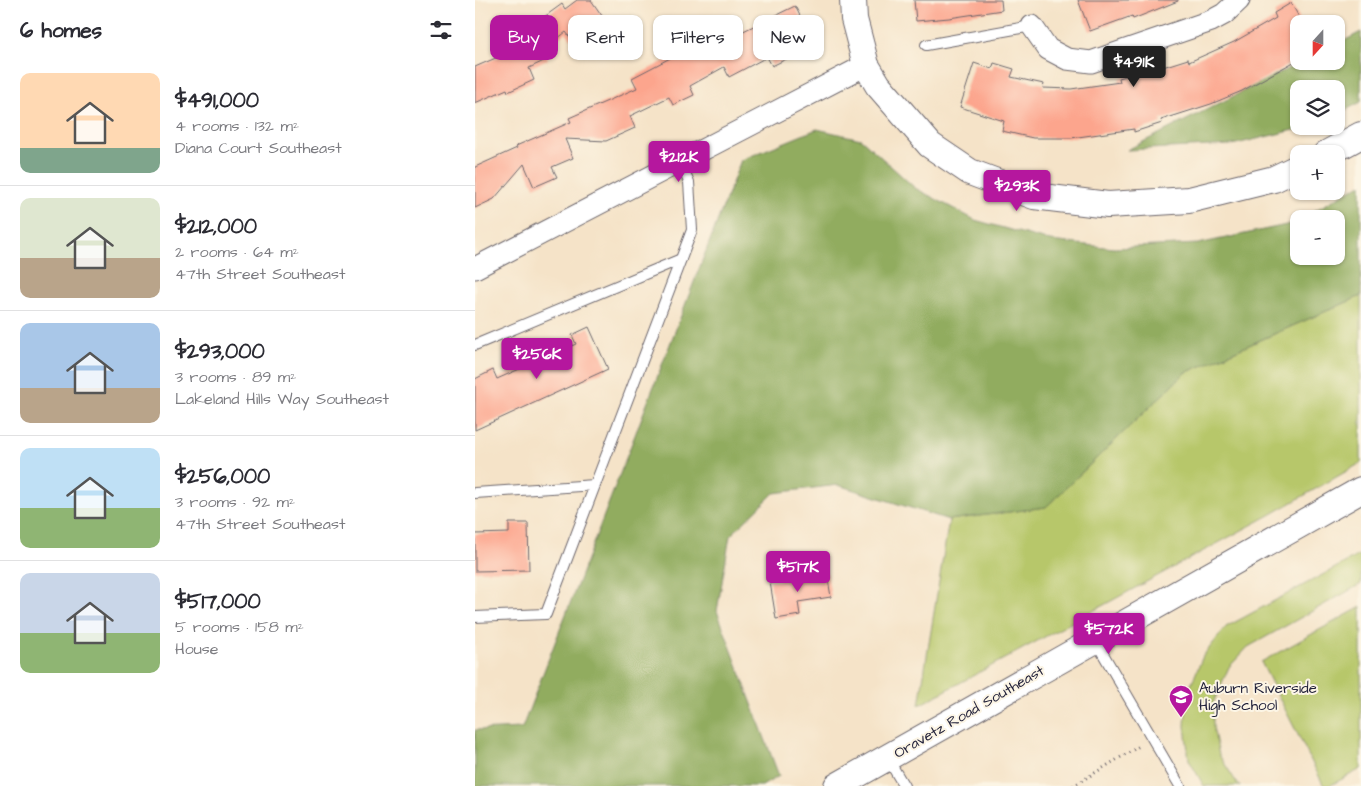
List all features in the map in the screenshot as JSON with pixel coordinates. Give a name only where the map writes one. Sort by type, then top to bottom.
[{"type":"street","points":[[853,0],[854,19],[867,65],[878,85],[930,145],[970,172],[1034,196],[1108,205],[1189,200],[1274,179],[1290,171]]},
{"type":"street","points":[[1031,26],[1048,49],[1067,60],[1091,62],[1211,22],[1224,14],[1239,0]]},
{"type":"street","points":[[475,268],[867,65]]},
{"type":"street","points":[[1342,145],[1361,135]]},
{"type":"street","name":"Oravetz Road Southeast","points":[[837,786],[888,759],[1361,490]]},
{"type":"lane","points":[[926,45],[1031,26]]},
{"type":"lane","points":[[475,616],[547,614],[692,230],[689,182],[680,162]]},
{"type":"lane","points":[[475,345],[681,259]]},
{"type":"lane","points":[[475,493],[595,485]]},
{"type":"lane","points":[[1095,640],[1180,786]]},
{"type":"lane","points":[[888,759],[904,786]]},
{"type":"path","points":[[1073,786],[1152,738]]},
{"type":"green space","points":[[1361,32],[1361,102],[1345,110],[1345,80],[1290,80],[1290,131],[1232,145],[1127,150],[1290,68],[1290,70],[1345,70],[1345,40]]},
{"type":"green space","points":[[817,129],[861,139],[915,188],[975,220],[1050,241],[1114,248],[1198,244],[1290,224],[1290,265],[1345,265],[1345,210],[1316,210],[1333,200],[1345,200],[1345,193],[1361,184],[1361,296],[1185,373],[1046,507],[949,520],[838,485],[774,493],[730,536],[717,611],[779,776],[762,786],[475,786],[475,730],[522,728],[741,160]]},
{"type":"green space","points":[[1361,296],[1361,463],[1270,515],[919,705],[949,520],[1046,507],[1185,373]]},
{"type":"green space","points":[[1361,554],[1361,584],[1248,647],[1229,667],[1213,703],[1213,727],[1219,755],[1237,783],[1241,786],[1204,786],[1189,760],[1185,726],[1187,695],[1203,656],[1226,627]]},
{"type":"green space","points":[[1361,607],[1361,769],[1329,786],[1324,786],[1261,662]]},
{"type":"building","points":[[577,0],[591,0],[601,15],[568,15],[568,35],[566,32],[558,38],[558,15],[547,15],[562,4],[565,9]]},
{"type":"building","points":[[914,0],[1001,0],[1002,10],[916,21]]},
{"type":"building","points":[[1078,0],[1178,1],[1133,19],[1132,16],[1090,31]]},
{"type":"building","points":[[1291,3],[1298,15],[1290,15],[1290,64],[1242,91],[1211,104],[1161,120],[1162,123],[1134,132],[1134,129],[1071,138],[1033,138],[1002,131],[1004,121],[960,107],[974,63],[992,69],[994,63],[1014,69],[1011,77],[1044,84],[1043,88],[1071,89],[1120,82],[1119,78],[1146,70],[1147,72],[1188,59],[1189,62],[1234,42],[1276,18],[1274,13]]},
{"type":"building","points":[[795,6],[800,15],[776,15]]},
{"type":"building","points":[[753,26],[753,60],[761,60],[729,77],[724,67],[690,86],[694,95],[673,105],[669,97],[630,116],[635,128],[606,141],[565,139],[573,158],[552,167],[557,177],[534,187],[524,164],[494,199],[475,208],[475,167],[517,148],[516,146],[571,122],[569,118],[637,88],[632,78],[666,60],[743,60],[743,31]]},
{"type":"building","points":[[491,60],[546,60],[529,68],[534,80],[508,92],[507,89],[475,103],[475,67]]},
{"type":"building","points":[[769,60],[784,60],[772,66]]},
{"type":"building","points":[[589,327],[608,369],[475,430],[475,379],[493,370],[497,379],[576,344],[572,335]]},
{"type":"building","points":[[509,523],[528,523],[529,570],[475,571],[475,534],[509,533]]},
{"type":"building","points":[[827,573],[831,597],[798,602],[800,615],[776,619],[770,582]]},
{"type":"place","name":"Auburn Riverside High School","points":[[1181,718]]}]
